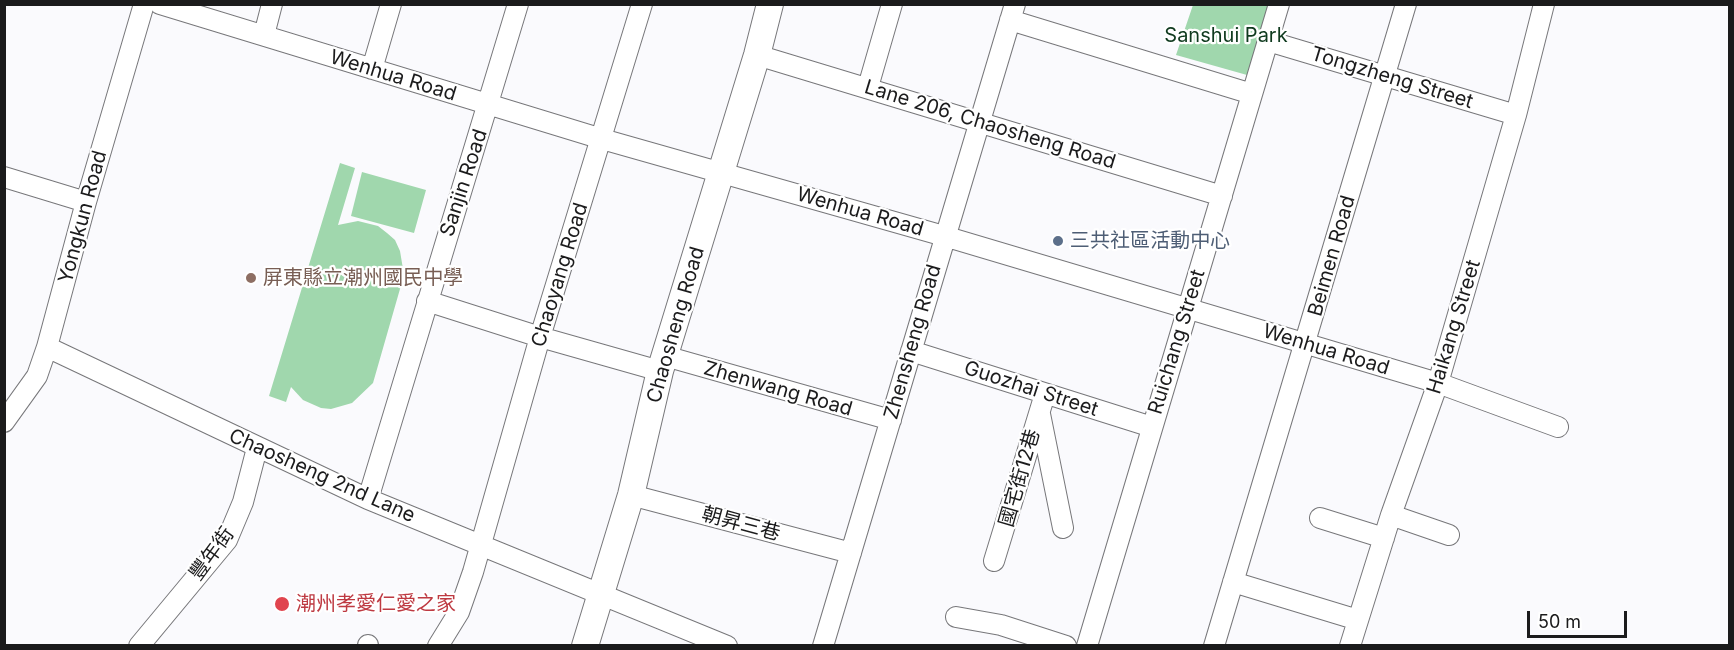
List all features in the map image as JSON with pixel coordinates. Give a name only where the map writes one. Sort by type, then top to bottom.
[{"type":"main road","name":"Chaosheng Road","points":[[585,645],[631,495],[663,364],[757,55],[770,4]]},
{"type":"street","name":"Yongkun Road","points":[[4,422],[37,376],[47,347],[86,202],[144,4]]},
{"type":"street","name":"Wenhua Road","points":[[160,4],[602,139],[944,236],[1438,383],[1558,427]]},
{"type":"street","points":[[264,35],[272,4]]},
{"type":"street","points":[[372,69],[390,4]]},
{"type":"street","name":"Sanjin Road","points":[[368,499],[518,4]]},
{"type":"street","name":"Chaoyang Road","points":[[438,645],[459,612],[642,4]]},
{"type":"street","points":[[868,87],[892,4]]},
{"type":"street","name":"Ruichang Street","points":[[1087,645],[1279,4]]},
{"type":"street","name":"Beimen Road","points":[[1214,645],[1406,4]]},
{"type":"street","name":"Haikang Street","points":[[1350,645],[1391,515],[1438,383],[1516,115],[1545,4]]},
{"type":"street","points":[[1012,12],[1252,94]]},
{"type":"street","name":"Zhensheng Road","points":[[823,645],[1012,12]]},
{"type":"street","name":"Tongzheng Street","points":[[1268,42],[1516,115]]},
{"type":"street","name":"Lane 206, Chaosheng Road","points":[[757,55],[1222,196]]},
{"type":"street","points":[[4,177],[86,202]]},
{"type":"street","name":"Zhenwang Road","points":[[427,301],[540,338],[663,364],[891,420]]},
{"type":"street","name":"Chaosheng 2nd Lane","points":[[47,347],[368,499],[727,645]]},
{"type":"street","name":"Guozhai Street","points":[[911,351],[1042,403],[1152,427]]},
{"type":"street","points":[[1042,403],[1064,528]]},
{"type":"street","name":"國宅街12巷","points":[[994,561],[1042,403]]},
{"type":"street","name":"豐年街","points":[[139,645],[227,540],[243,502],[257,448]]},
{"type":"street","name":"朝昇三巷","points":[[631,495],[851,553]]},
{"type":"street","points":[[1391,515],[1449,535]]},
{"type":"street","points":[[1320,518],[1384,538]]},
{"type":"street","points":[[1233,582],[1358,620]]},
{"type":"street","points":[[956,617],[1001,625],[1066,645]]},
{"type":"green space","name":"Sanshui Park","points":[[1193,5],[1269,5],[1247,75],[1176,55]]},
{"type":"green space","points":[[340,163],[355,168],[338,225],[358,221],[378,226],[395,240],[400,251],[404,275],[373,383],[352,403],[331,409],[321,408],[303,400],[291,387],[286,402],[269,396]]},
{"type":"green space","points":[[362,172],[426,190],[414,233],[351,216]]},
{"type":"place","name":"三共社區活動中心","points":[[1058,241]]},
{"type":"place","name":"屏東縣立潮州國民中學","points":[[251,278]]},
{"type":"place","name":"潮州孝愛仁愛之家","points":[[282,604]]}]
